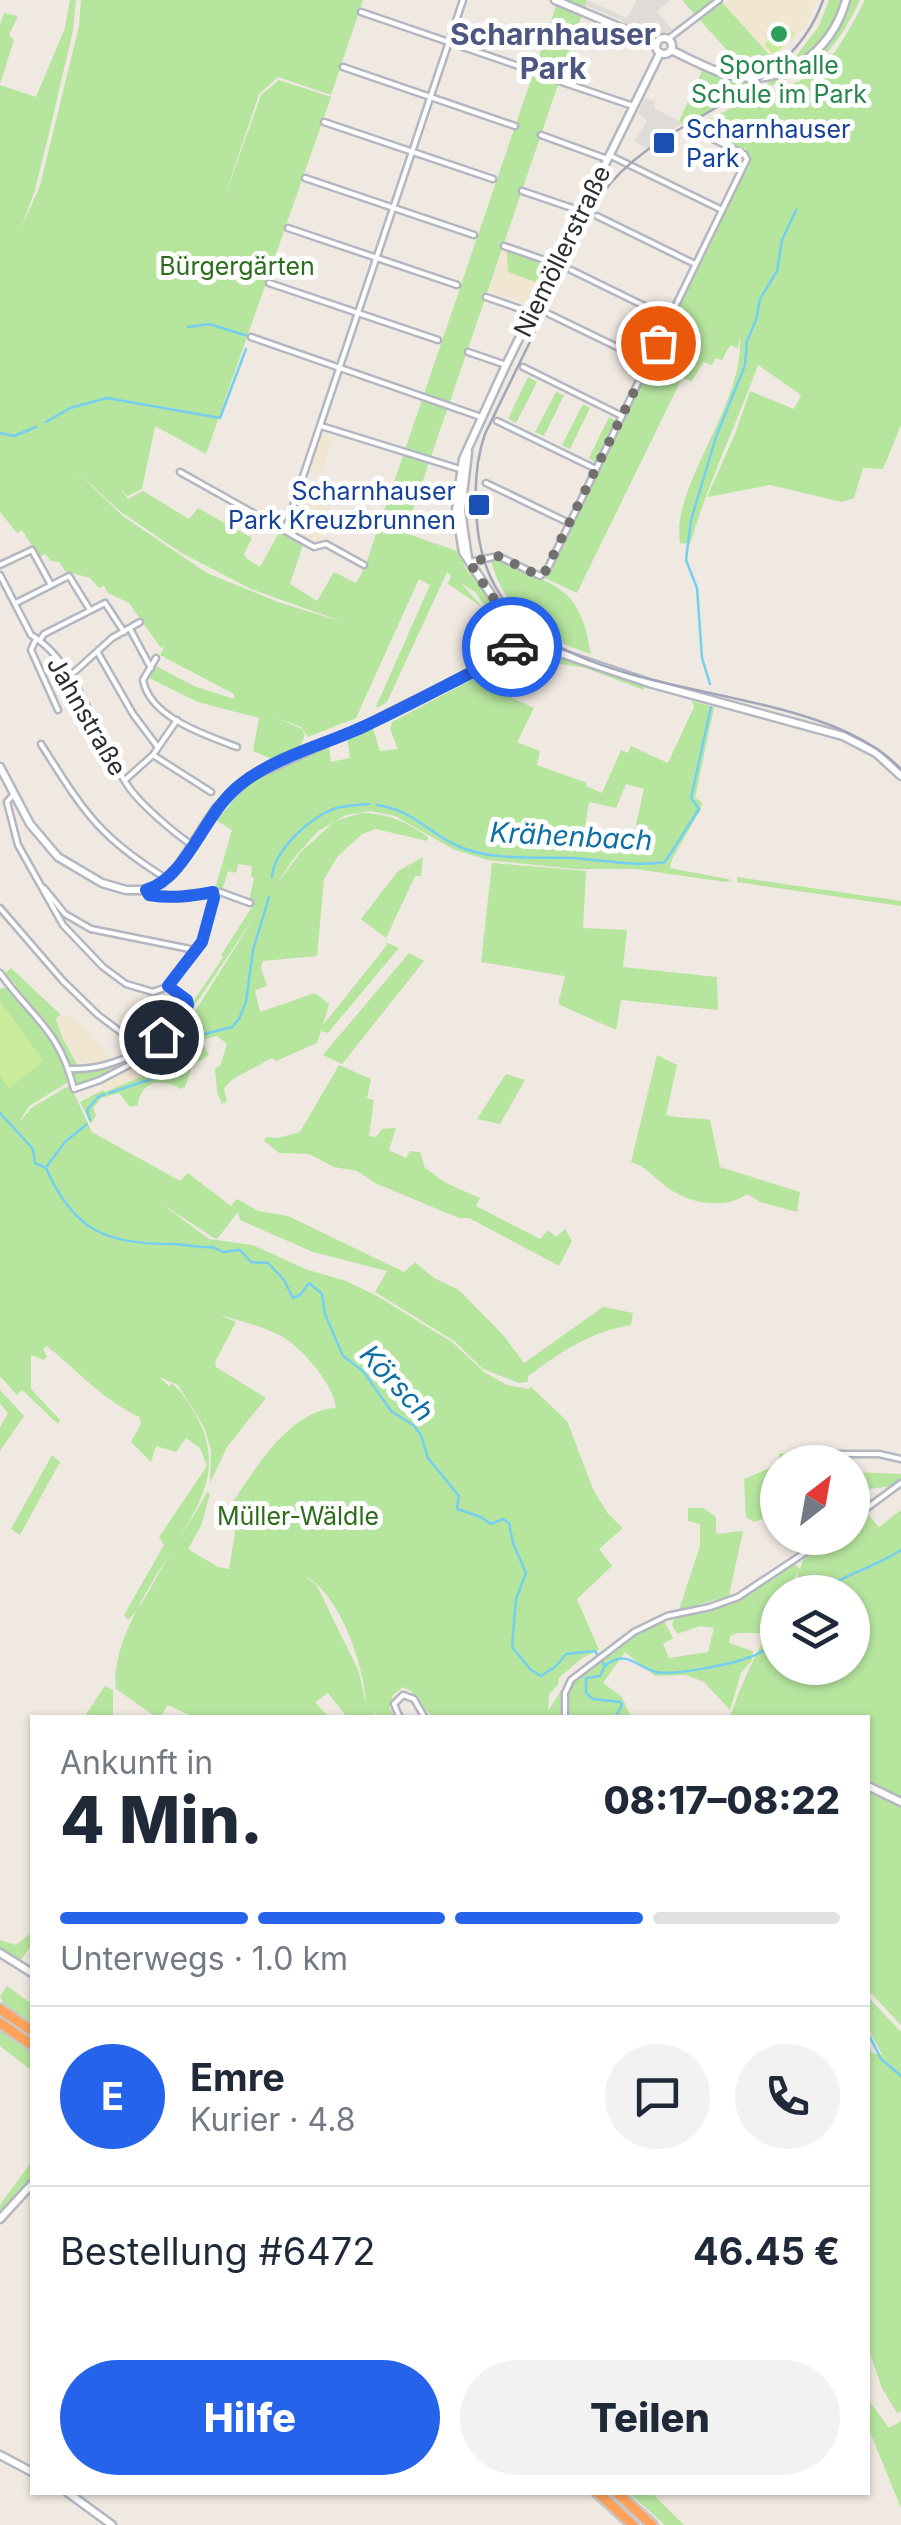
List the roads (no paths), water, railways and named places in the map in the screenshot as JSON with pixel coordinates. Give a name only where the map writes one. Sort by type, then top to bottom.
[{"type":"highway","points":[[1,2009],[30,2030]]},
{"type":"highway","points":[[0,2022],[30,2044]]},
{"type":"highway","points":[[600,2495],[633,2525]]},
{"type":"highway","points":[[619,2495],[652,2525]]},
{"type":"main road","points":[[555,0],[656,43],[668,40],[671,50]]},
{"type":"main road","points":[[656,43],[660,54],[671,50],[727,74],[772,76],[798,66],[819,50],[834,31],[846,0]]},
{"type":"main road","name":"Niemöllerstraße","points":[[660,54],[506,365],[468,451],[461,511],[469,561],[506,616],[526,636],[558,654],[843,736],[876,752],[901,776]]},
{"type":"main road","points":[[506,616],[514,640],[509,654]]},
{"type":"main road","points":[[0,767],[36,833],[68,865],[110,886],[146,890],[166,879],[220,802],[244,781],[269,766],[366,726],[509,654],[526,636]]},
{"type":"main road","points":[[870,1787],[901,1802]]},
{"type":"main road","points":[[0,1952],[30,1972]]},
{"type":"main road","points":[[0,2219],[30,2186]]},
{"type":"main road","points":[[0,2455],[30,2471]]},
{"type":"main road","points":[[70,2495],[112,2525]]},
{"type":"street","points":[[284,530],[463,0]]},
{"type":"street","points":[[668,40],[719,0]]},
{"type":"street","points":[[361,12],[533,72]]},
{"type":"street","points":[[343,67],[514,126]]},
{"type":"street","points":[[559,81],[632,106]]},
{"type":"street","points":[[324,122],[493,179]]},
{"type":"street","points":[[469,561],[498,556],[541,576],[570,523],[747,156],[694,130]]},
{"type":"street","points":[[540,135],[608,157],[722,210]]},
{"type":"street","points":[[305,178],[474,234]]},
{"type":"street","points":[[522,191],[582,212]]},
{"type":"street","points":[[597,216],[696,264]]},
{"type":"street","points":[[288,228],[457,285]]},
{"type":"street","points":[[504,246],[556,264]]},
{"type":"street","points":[[570,270],[670,318]]},
{"type":"street","points":[[270,283],[438,340]]},
{"type":"street","points":[[486,297],[532,312]]},
{"type":"street","points":[[549,314],[648,362]]},
{"type":"street","points":[[251,337],[481,417]]},
{"type":"street","points":[[468,352],[506,365]]},
{"type":"street","points":[[522,368],[622,416]]},
{"type":"street","points":[[497,421],[596,470]]},
{"type":"street","points":[[320,426],[463,470]]},
{"type":"street","points":[[180,472],[316,548],[327,544],[364,565]]},
{"type":"street","points":[[486,483],[570,523]]},
{"type":"street","points":[[0,565],[32,550],[51,584]]},
{"type":"street","name":"Jahnstraße","points":[[0,575],[38,639],[70,676],[132,791],[192,845]]},
{"type":"street","points":[[15,604],[72,577],[90,610]]},
{"type":"street","points":[[58,710],[30,648],[44,634],[90,610],[108,603],[150,668]]},
{"type":"street","points":[[70,676],[112,638],[140,622]]},
{"type":"street","points":[[98,653],[133,714],[157,746]]},
{"type":"street","points":[[156,658],[143,679],[146,692],[157,706],[177,720],[237,747]]},
{"type":"street","points":[[125,780],[154,755],[177,720]]},
{"type":"street","points":[[40,744],[70,794],[101,831],[166,879]]},
{"type":"street","points":[[154,755],[211,792]]},
{"type":"street","points":[[14,794],[7,802],[17,843],[41,886],[70,935],[124,983],[152,992],[168,986],[202,938],[213,892]]},
{"type":"street","points":[[41,886],[65,914],[93,930],[195,950]]},
{"type":"street","points":[[146,890],[150,896],[178,898],[222,892],[250,903]]},
{"type":"street","points":[[0,908],[64,981],[101,1017],[142,1048]]},
{"type":"street","points":[[0,973],[22,1003],[52,1032],[74,1089],[100,1080],[152,1052]]},
{"type":"street","points":[[69,1069],[94,1069],[142,1048],[172,1026],[188,1005],[168,986]]},
{"type":"street","points":[[870,1454],[901,1459]]},
{"type":"street","points":[[870,1505],[901,1483]]},
{"type":"street","points":[[566,1715],[568,1683],[594,1660],[660,1618],[738,1596],[800,1555]]},
{"type":"street","points":[[399,1715],[394,1704],[402,1695],[414,1699],[422,1715]]},
{"type":"waterway","name":"Krähenbach","points":[[710,684],[702,658],[697,588],[686,560],[691,520],[716,437],[745,365],[747,341],[760,299],[777,271],[782,240],[796,210]]},
{"type":"waterway","points":[[188,327],[209,324],[248,336]]},
{"type":"waterway","points":[[46,422],[70,408],[107,398],[220,418],[246,349]]},
{"type":"waterway","points":[[0,433],[14,436],[36,427]]},
{"type":"waterway","name":"Krähenbach","points":[[377,805],[402,812],[447,840],[484,854],[665,862],[699,809],[691,798],[711,707]]},
{"type":"waterway","name":"Krähenbach","points":[[272,877],[286,846],[315,819],[336,808],[369,804]]},
{"type":"waterway","name":"Krähenbach","points":[[200,1035],[232,1027],[239,1019],[269,897]]},
{"type":"waterway","name":"Krähenbach","points":[[109,1093],[173,1072],[184,1062],[186,1048],[195,1037]]},
{"type":"waterway","name":"Krähenbach","points":[[90,1120],[87,1110],[105,1094]]},
{"type":"waterway","name":"Körsch","points":[[0,1113],[33,1149],[35,1163],[46,1168],[68,1207],[95,1230],[130,1241],[213,1247],[223,1252],[240,1250],[251,1262],[268,1263],[284,1280],[293,1298],[309,1283],[322,1294],[325,1314],[343,1356],[363,1371],[391,1411],[421,1435],[428,1458],[459,1496],[457,1509],[491,1524],[503,1519],[509,1523],[526,1573],[516,1599],[512,1647],[541,1676],[566,1654],[595,1651],[605,1666],[600,1676],[586,1678],[586,1693],[593,1699],[620,1702],[617,1715]]},
{"type":"waterway","name":"Krähenbach","points":[[47,1166],[65,1142],[87,1124]]},
{"type":"waterway","points":[[852,1575],[901,1550]]},
{"type":"waterway","points":[[606,1665],[626,1659],[656,1672],[689,1671],[760,1652]]},
{"type":"waterway","name":"Körsch","points":[[870,2037],[881,2059],[901,2076]]},
{"type":"tram line","points":[[823,0],[806,34],[782,62],[656,144],[602,194],[485,434],[477,470],[478,532],[499,593],[540,635],[595,663],[794,713],[853,735],[901,769]]},
{"type":"place","name":"Sporthalle Schule im Park","points":[[779,34]]},
{"type":"place","name":"Scharnhauser Park","points":[[664,143]]},
{"type":"place","name":"Scharnhauser Park Kreuzbrunnen","points":[[479,505]]},
{"type":"district","name":"Scharnhauser Park","points":[[553,51]]},
{"type":"park label","name":"Bürgergärten","points":[[237,266]]},
{"type":"park label","name":"Müller-Wäldle","points":[[298,1516]]}]
